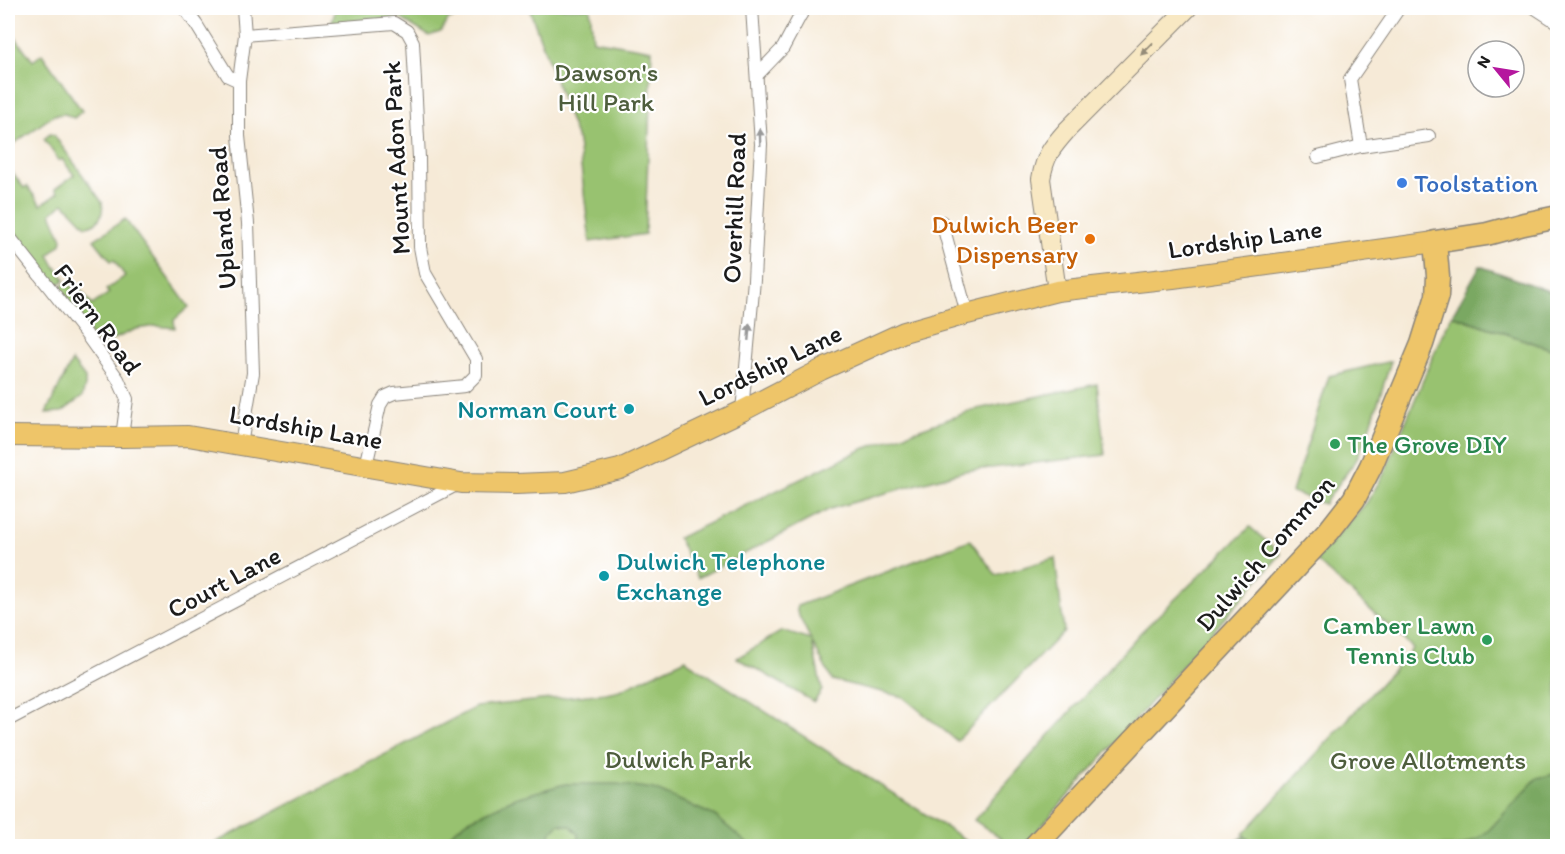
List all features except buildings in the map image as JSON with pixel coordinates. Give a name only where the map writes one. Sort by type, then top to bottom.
[{"type":"highway","name":"Lordship Lane","points":[[1435,243],[1557,217]]},
{"type":"highway","name":"Dulwich Common","points":[[1035,846],[1329,531],[1354,499],[1375,459],[1422,344],[1434,308],[1438,276],[1435,243]]},
{"type":"main road","name":"Lordship Lane","points":[[8,436],[188,436],[461,483],[565,482],[612,471],[904,332],[967,314],[1057,291],[1435,243]]},
{"type":"street","points":[[184,8],[228,76],[239,81]]},
{"type":"street","name":"Upland Road","points":[[241,445],[253,373],[248,222],[239,136],[239,81],[245,35],[243,8]]},
{"type":"street","name":"Overhill Road","points":[[742,411],[754,280],[761,144],[752,8]]},
{"type":"street","points":[[757,75],[783,48],[806,8]]},
{"type":"street","points":[[1057,291],[1041,179],[1044,164],[1052,147],[1068,129],[1188,8]]},
{"type":"street","points":[[1360,146],[1350,79],[1399,8]]},
{"type":"street","points":[[1535,8],[1557,23]]},
{"type":"street","name":"Mount Adon Park","points":[[245,35],[394,23],[407,31],[413,42],[419,158],[420,248],[425,273],[476,359],[476,375],[465,386],[394,393],[385,397],[380,405],[366,466]]},
{"type":"street","points":[[1318,157],[1360,146],[1429,136]]},
{"type":"street","points":[[942,222],[967,314]]},
{"type":"street","name":"Friern Road","points":[[8,235],[86,334],[118,379],[127,399],[122,437]]},
{"type":"street","name":"Court Lane","points":[[8,720],[461,483]]},
{"type":"green space","points":[[336,8],[491,8],[491,12],[465,13],[448,20],[441,32],[429,36],[400,18],[333,28],[331,25]]},
{"type":"green space","name":"Dawson's Hill Park","points":[[529,8],[590,8],[593,40],[652,50],[645,234],[590,242],[578,142]]},
{"type":"green space","points":[[12,33],[33,61],[42,54],[82,111],[74,118],[65,114],[54,115],[8,148],[8,35]]},
{"type":"green space","points":[[50,134],[54,135],[102,202],[102,214],[98,221],[91,225],[86,226],[64,203],[51,213],[62,239],[61,244],[49,255],[65,279],[55,288],[8,222],[8,167],[24,188],[27,186],[41,205],[58,193],[55,189],[74,175],[62,159],[59,161],[44,139]]},
{"type":"green space","points":[[125,219],[189,307],[174,320],[175,328],[156,326],[136,329],[99,346],[57,290],[68,282],[74,290],[78,287],[92,305],[109,293],[106,290],[125,276],[114,260],[111,261],[94,240]]},
{"type":"green space","points":[[1480,266],[1557,294],[1557,351],[1452,315]]},
{"type":"green space","name":"Grove Allotments","points":[[1452,315],[1557,351],[1557,774],[1527,846],[1251,846],[1243,834],[1413,648],[1315,560],[1367,502],[1384,474]]},
{"type":"green space","points":[[72,361],[85,378],[82,397],[62,412],[46,413]]},
{"type":"green space","name":"The Grove DIY","points":[[1391,361],[1370,428],[1356,460],[1324,504],[1292,492],[1329,376]]},
{"type":"green space","points":[[1097,384],[1105,455],[964,471],[830,509],[698,578],[678,538],[863,449],[977,409]]},
{"type":"green space","points":[[1250,527],[1281,554],[1024,846],[1012,846],[974,820],[1141,632]]},
{"type":"green space","points":[[970,540],[996,575],[1055,558],[1064,631],[957,741],[903,697],[832,680],[812,642],[822,690],[814,702],[737,658],[782,631],[811,640],[797,612],[797,606]]},
{"type":"green space","name":"Dulwich Park","points":[[686,659],[975,846],[209,846],[476,707],[620,690]]},
{"type":"green space","points":[[1557,772],[1557,846],[1462,846],[1489,830],[1537,778]]},
{"type":"green space","points":[[565,784],[617,784],[654,789],[715,816],[750,846],[575,846],[578,842],[578,834],[571,826],[559,824],[551,832],[549,846],[436,846],[467,821],[515,798]]},
{"type":"green space","points":[[1245,836],[1256,846],[1227,846]]},
{"type":"place","name":"Toolstation","points":[[1402,183]]},
{"type":"place","name":"Dulwich Beer Dispensary","points":[[1090,239]]},
{"type":"place","name":"Norman Court","points":[[629,409]]},
{"type":"place","name":"The Grove DIY","points":[[1335,444]]},
{"type":"place","name":"Dulwich Telephone Exchange","points":[[604,576]]},
{"type":"place","name":"Camber Lawn Tennis Club","points":[[1487,640]]}]
